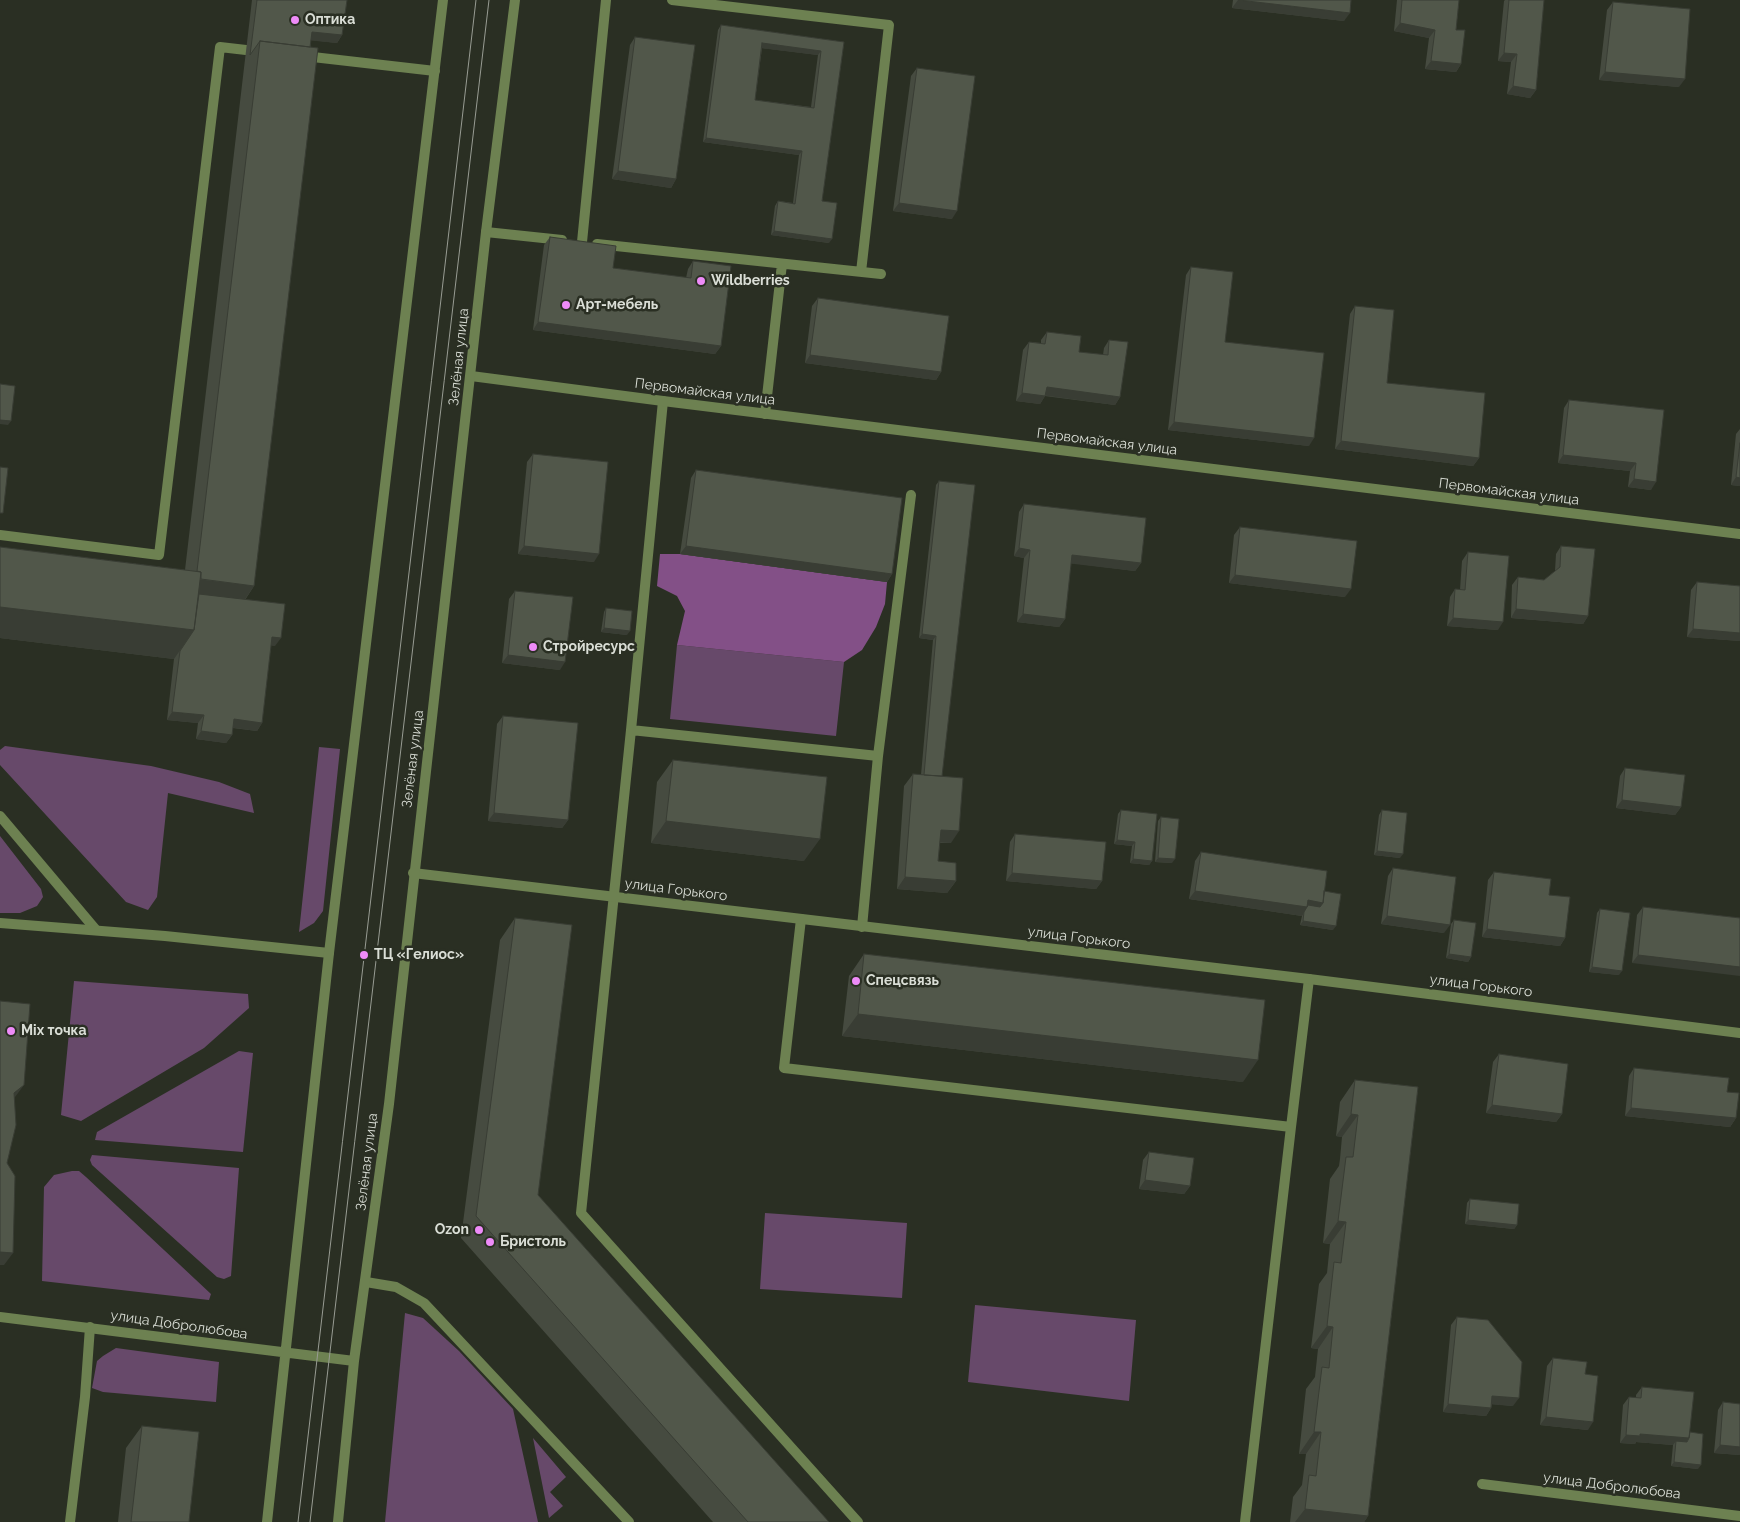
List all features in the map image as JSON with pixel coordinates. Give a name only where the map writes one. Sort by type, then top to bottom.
[{"type":"street","points":[[267,1522],[329,953],[443,0]]},
{"type":"street","name":"Зелёная улица","points":[[338,1522],[354,1361],[389,1104],[486,232],[515,0]]},
{"type":"street","points":[[582,242],[606,0]]},
{"type":"street","points":[[672,0],[889,24],[861,272]]},
{"type":"street","points":[[0,535],[159,555],[220,47],[246,50]]},
{"type":"street","points":[[304,56],[435,71]]},
{"type":"street","points":[[486,232],[880,274]]},
{"type":"street","points":[[765,414],[782,264]]},
{"type":"street","name":"Первомайская улица","points":[[471,376],[1740,534]]},
{"type":"street","points":[[663,401],[632,730],[582,1213],[858,1522]]},
{"type":"street","points":[[862,926],[878,756],[911,495]]},
{"type":"street","points":[[632,730],[878,756]]},
{"type":"street","points":[[0,816],[96,930]]},
{"type":"street","name":"улица Горького","points":[[414,873],[1310,979],[1740,1033]]},
{"type":"street","points":[[802,920],[784,1068],[1291,1127]]},
{"type":"street","points":[[0,923],[96,930],[329,953]]},
{"type":"street","points":[[1246,1522],[1291,1127],[1310,979]]},
{"type":"street","points":[[366,1282],[396,1288],[424,1303],[628,1522]]},
{"type":"street","name":"улица Добролюбова","points":[[0,1317],[354,1361]]},
{"type":"street","points":[[70,1522],[90,1327]]},
{"type":"street","name":"улица Добролюбова","points":[[1482,1484],[1740,1516]]},
{"type":"shaded area","points":[[660,554],[680,554],[887,582],[885,604],[876,627],[862,650],[844,662],[677,645],[685,611],[677,596],[657,586]]},
{"type":"shaded area","points":[[677,645],[844,662],[836,736],[670,719]]},
{"type":"shaded area","points":[[5,746],[151,766],[219,782],[250,794],[254,813],[168,793],[157,897],[148,910],[126,902],[0,765],[0,750]]},
{"type":"shaded area","points":[[319,747],[340,749],[323,911],[314,923],[299,932]]},
{"type":"shaded area","points":[[0,836],[41,889],[43,897],[37,906],[20,913],[0,913]]},
{"type":"shaded area","points":[[74,981],[248,994],[249,1008],[204,1048],[81,1121],[61,1115]]},
{"type":"shaded area","points":[[239,1051],[253,1053],[243,1152],[95,1140],[97,1132]]},
{"type":"shaded area","points":[[92,1155],[239,1168],[231,1276],[224,1279],[217,1277],[92,1165],[90,1160]]},
{"type":"shaded area","points":[[79,1171],[86,1177],[211,1294],[209,1300],[42,1281],[44,1187],[54,1175]]},
{"type":"shaded area","points":[[765,1213],[907,1223],[902,1298],[760,1289]]},
{"type":"shaded area","points":[[975,1305],[1136,1320],[1129,1401],[968,1382]]},
{"type":"shaded area","points":[[405,1313],[423,1318],[459,1351],[513,1409],[538,1522],[385,1522]]},
{"type":"shaded area","points":[[116,1348],[219,1362],[216,1402],[103,1392],[92,1388],[97,1361]]},
{"type":"shaded area","points":[[533,1438],[566,1477],[550,1492],[563,1506],[549,1518]]},
{"type":"building","name":"Оптика","points":[[257,0],[347,0],[342,35],[312,32],[310,47],[260,41],[250,55]]},
{"type":"building","points":[[1239,0],[1351,0],[1350,13]]},
{"type":"building","points":[[1402,0],[1459,0],[1456,30],[1465,30],[1461,64],[1431,61],[1435,30],[1400,23]]},
{"type":"building","points":[[1509,0],[1544,0],[1536,90],[1513,86],[1517,54],[1504,53]]},
{"type":"building","points":[[1613,2],[1690,9],[1685,79],[1605,72]]},
{"type":"building","points":[[721,25],[844,42],[822,201],[837,203],[832,239],[774,231],[778,201],[795,204],[802,151],[706,138]],"holes":[[[762,43],[821,51],[814,108],[755,100]]]},
{"type":"building","points":[[635,37],[695,45],[676,179],[618,171]]},
{"type":"building","points":[[260,41],[318,48],[254,586],[201,579],[201,572],[197,571]]},
{"type":"building","points":[[917,68],[975,76],[957,211],[899,203]]},
{"type":"building","points":[[550,237],[616,246],[613,268],[691,278],[693,261],[731,266],[721,346],[538,322]]},
{"type":"building","points":[[1191,267],[1233,272],[1225,342],[1324,353],[1314,438],[1174,422]]},
{"type":"building","points":[[818,298],[949,316],[941,372],[810,355]]},
{"type":"building","points":[[1355,306],[1394,310],[1387,383],[1485,393],[1479,458],[1341,441]]},
{"type":"building","points":[[1047,332],[1081,336],[1079,352],[1108,355],[1109,340],[1128,342],[1120,397],[1047,387],[1045,396],[1022,393],[1029,342],[1045,344]]},
{"type":"building","points":[[0,384],[15,386],[11,421],[0,420]]},
{"type":"building","points":[[1569,400],[1664,410],[1656,482],[1634,479],[1636,463],[1563,455]]},
{"type":"building","points":[[1740,443],[1740,478],[1736,477]]},
{"type":"building","points":[[533,454],[608,462],[599,554],[524,546]]},
{"type":"building","points":[[0,467],[8,468],[3,513],[0,513]]},
{"type":"building","points":[[696,470],[902,498],[892,574],[686,546]]},
{"type":"building","points":[[939,481],[975,485],[942,776],[924,775],[936,636],[922,634]]},
{"type":"building","points":[[1024,504],[1146,518],[1141,563],[1072,555],[1065,619],[1023,614],[1030,550],[1019,548]]},
{"type":"building","points":[[1240,527],[1357,541],[1351,589],[1235,575]]},
{"type":"building","points":[[1561,546],[1595,549],[1588,616],[1516,609],[1518,577],[1544,580],[1560,567]]},
{"type":"building","points":[[0,547],[201,572],[194,630],[0,607]]},
{"type":"building","points":[[1468,552],[1509,556],[1503,622],[1453,618],[1455,589],[1465,590]]},
{"type":"building","points":[[1697,582],[1740,586],[1740,633],[1693,629]]},
{"type":"building","name":"Стройресурс","points":[[515,591],[573,597],[565,662],[508,655]]},
{"type":"building","points":[[199,594],[285,604],[281,638],[272,637],[262,723],[234,719],[232,735],[201,731],[204,715],[172,712],[180,651],[194,630]]},
{"type":"building","points":[[606,608],[632,611],[630,631],[604,628]]},
{"type":"building","points":[[503,716],[578,723],[568,820],[494,813]]},
{"type":"building","points":[[673,760],[827,777],[820,839],[666,821]]},
{"type":"building","points":[[1625,768],[1685,775],[1681,807],[1622,800]]},
{"type":"building","points":[[913,774],[963,778],[959,831],[941,830],[938,861],[956,863],[956,881],[905,877]]},
{"type":"building","points":[[1121,810],[1157,814],[1152,861],[1133,859],[1135,842],[1117,840]]},
{"type":"building","points":[[1382,810],[1407,813],[1403,854],[1377,851]]},
{"type":"building","points":[[1161,817],[1179,819],[1175,859],[1158,858]]},
{"type":"building","points":[[1015,834],[1106,842],[1102,881],[1012,873]]},
{"type":"building","points":[[1201,852],[1327,871],[1323,903],[1308,900],[1307,907],[1195,891]]},
{"type":"building","points":[[1393,868],[1456,877],[1450,925],[1387,916]]},
{"type":"building","points":[[1494,872],[1551,879],[1549,895],[1570,897],[1565,938],[1487,929]]},
{"type":"building","points":[[1324,891],[1341,894],[1336,926],[1303,921],[1304,912],[1308,905],[1320,907],[1323,903]]},
{"type":"building","points":[[1643,907],[1740,918],[1740,967],[1638,955]]},
{"type":"building","points":[[1600,909],[1630,913],[1622,971],[1592,967]]},
{"type":"building","points":[[515,918],[572,925],[538,1195],[829,1522],[748,1522],[476,1216]]},
{"type":"building","points":[[1454,920],[1476,923],[1471,957],[1449,954]]},
{"type":"building","points":[[864,954],[1265,1000],[1258,1060],[858,1014]]},
{"type":"building","points":[[0,1001],[30,1004],[24,1085],[14,1093],[16,1125],[7,1163],[15,1176],[13,1253],[0,1252]]},
{"type":"building","points":[[1499,1054],[1568,1064],[1562,1114],[1492,1105]]},
{"type":"building","points":[[1634,1068],[1729,1078],[1727,1092],[1739,1093],[1736,1118],[1631,1108]]},
{"type":"building","points":[[1355,1080],[1418,1087],[1368,1516],[1305,1509],[1309,1475],[1316,1476],[1321,1432],[1314,1432],[1322,1367],[1329,1368],[1333,1327],[1327,1326],[1334,1262],[1341,1263],[1346,1222],[1338,1221],[1346,1157],[1353,1157],[1358,1115],[1351,1114]]},
{"type":"building","points":[[1149,1152],[1194,1158],[1190,1186],[1145,1180]]},
{"type":"building","points":[[1470,1199],[1519,1204],[1517,1225],[1468,1220]]},
{"type":"building","points":[[1457,1317],[1488,1320],[1522,1362],[1519,1398],[1492,1396],[1491,1408],[1448,1404]]},
{"type":"building","points":[[1553,1358],[1587,1362],[1585,1374],[1598,1376],[1593,1422],[1546,1417]]},
{"type":"building","points":[[1642,1387],[1694,1392],[1689,1438],[1640,1434],[1640,1436],[1626,1435],[1629,1397],[1641,1398]]},
{"type":"building","points":[[1723,1402],[1740,1404],[1740,1447],[1720,1445]]},
{"type":"building","points":[[142,1426],[199,1432],[189,1522],[131,1522]]},
{"type":"building","points":[[1690,1432],[1703,1434],[1701,1465],[1674,1462],[1676,1441],[1687,1442]]},
{"type":"tram line","points":[[298,1522],[476,0]]},
{"type":"tram line","points":[[310,1522],[489,0]]},
{"type":"place","name":"Оптика","points":[[295,20]]},
{"type":"place","name":"Wildberries","points":[[701,281]]},
{"type":"place","name":"Арт-мебель","points":[[566,305]]},
{"type":"place","name":"Стройресурс","points":[[533,647]]},
{"type":"place","name":"ТЦ «Гелиос»","points":[[364,955]]},
{"type":"place","name":"Спецсвязь","points":[[856,981]]},
{"type":"place","name":"Mix точка","points":[[11,1031]]},
{"type":"place","name":"Ozon","points":[[479,1230]]},
{"type":"place","name":"Бристоль","points":[[490,1242]]}]
